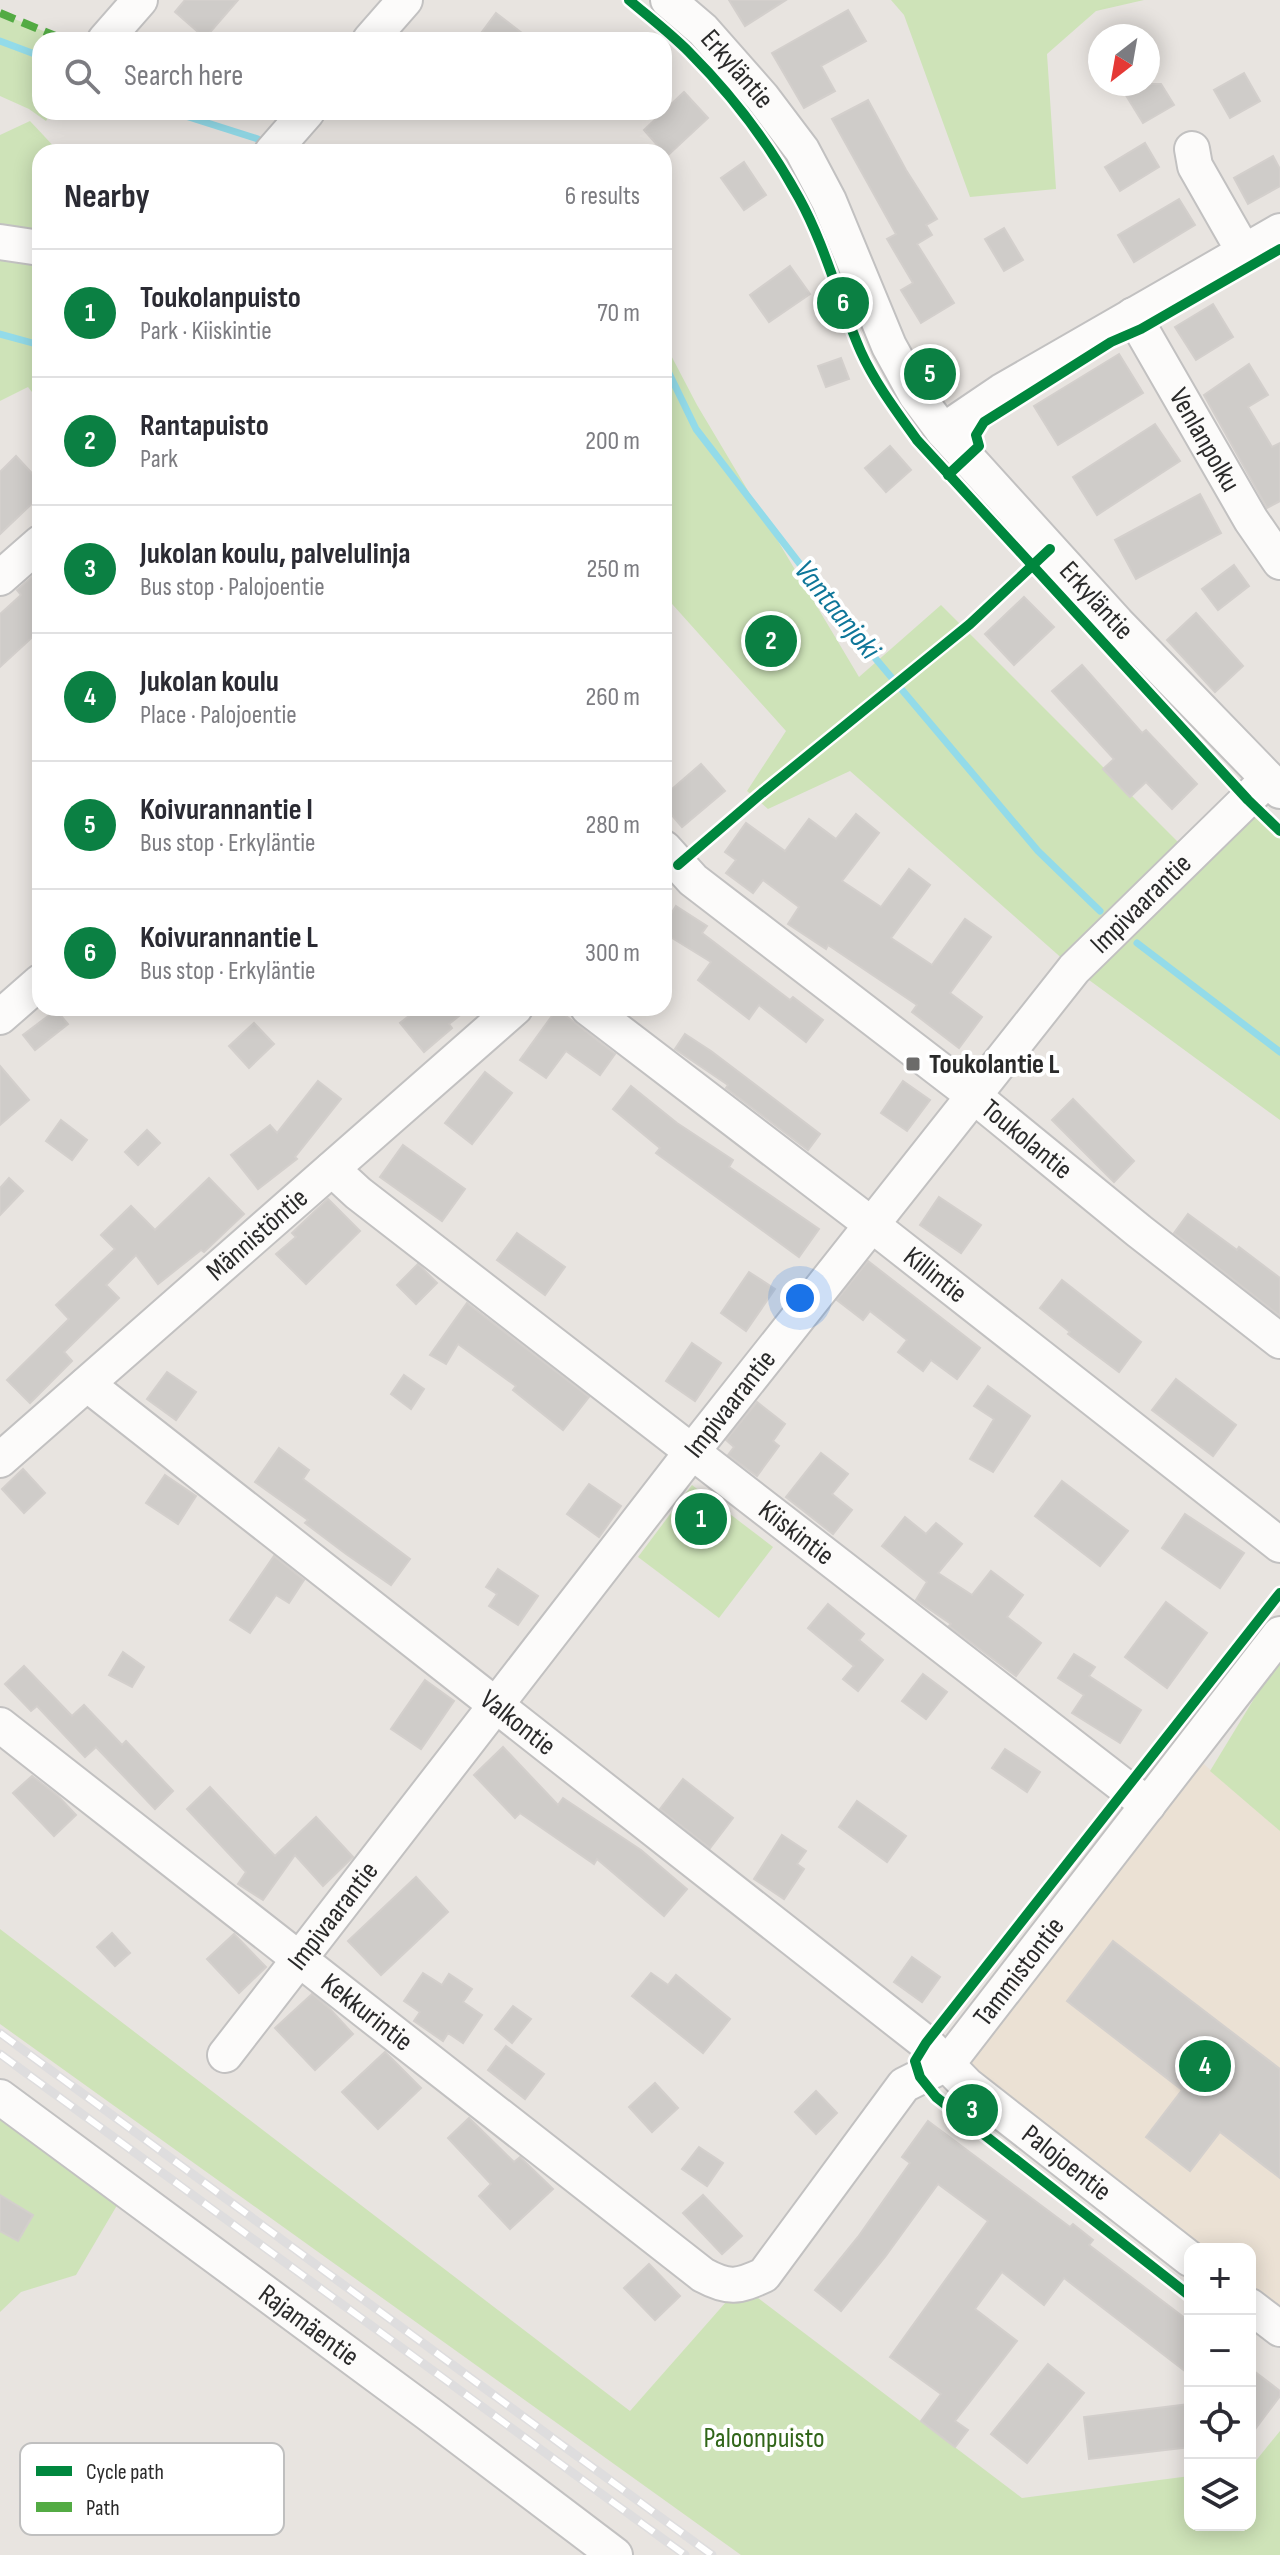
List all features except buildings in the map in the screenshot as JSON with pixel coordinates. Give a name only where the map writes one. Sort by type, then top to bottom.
[{"type":"street","points":[[112,32],[140,0]]},
{"type":"street","points":[[377,32],[405,0]]},
{"type":"street","name":"Erkyläntie","points":[[668,0],[703,30],[762,97],[802,150],[834,213],[889,346],[916,395],[943,431],[1117,623],[1274,786]]},
{"type":"street","points":[[279,144],[300,120]]},
{"type":"street","points":[[1192,149],[1195,166],[1244,252]]},
{"type":"street","points":[[943,431],[1002,391],[1280,231]]},
{"type":"street","points":[[0,242],[32,247]]},
{"type":"street","name":"Venlanpolku","points":[[1133,315],[1251,520],[1280,562]]},
{"type":"street","points":[[0,578],[32,550]]},
{"type":"street","name":"Impivaarantie","points":[[225,2055],[691,1453],[1074,969],[1274,786]]},
{"type":"street","name":"Toukolantie","points":[[672,865],[974,1096],[1280,1341]]},
{"type":"street","points":[[0,1017],[32,989]]},
{"type":"street","name":"Männistöntie","points":[[0,1460],[506,1016]]},
{"type":"street","name":"Killintie","points":[[598,1016],[872,1225],[1280,1545]]},
{"type":"street","name":"Kiiskintie","points":[[332,1169],[358,1193],[691,1453],[1148,1805]]},
{"type":"street","name":"Valkontie","points":[[87,1384],[948,2063]]},
{"type":"street","name":"Tammistontie","points":[[741,2285],[764,2275],[904,2085],[948,2063],[1280,1634]]},
{"type":"street","name":"Kekkurintie","points":[[0,1725],[703,2275],[721,2285],[741,2285]]},
{"type":"street","name":"Palojoentie","points":[[948,2063],[967,2085],[1184,2254]]},
{"type":"street","name":"Rajamäentie","points":[[0,2097],[615,2555]]},
{"type":"street","points":[[1256,2311],[1280,2329]]},
{"type":"shaded area","points":[[1189,1751],[1280,1831],[1280,2329],[1256,2311],[1256,2243],[1184,2244],[948,2063]]},
{"type":"green space","points":[[891,0],[1144,0],[1096,11],[1047,54],[1056,189],[970,197],[904,15]]},
{"type":"green space","points":[[0,13],[46,32],[32,32],[32,111],[0,96]]},
{"type":"green space","points":[[30,121],[52,144],[32,144],[32,392],[28,387],[0,401],[0,135]]},
{"type":"green space","points":[[672,357],[697,405],[859,677],[941,605],[1191,855],[1248,800],[1280,831],[1280,1120],[1074,969],[850,771],[768,809],[747,791],[786,731],[672,604]]},
{"type":"green space","points":[[692,1485],[773,1547],[719,1618],[638,1557]]},
{"type":"green space","points":[[1280,1656],[1280,1831],[1210,1771]]},
{"type":"green space","name":"Paloonpuisto","points":[[0,1929],[630,2411],[741,2285],[1022,2498],[1184,2477],[1184,2531],[1256,2531],[1256,2461],[1280,2431],[1280,2555],[741,2555],[0,2024]]},
{"type":"green space","points":[[0,2097],[126,2190],[76,2275],[21,2292],[0,2312]]},
{"type":"waterway","name":"Vantaanjoki","points":[[0,41],[32,53]]},
{"type":"waterway","name":"Vantaanjoki","points":[[198,120],[258,139]]},
{"type":"waterway","points":[[0,334],[32,343]]},
{"type":"waterway","name":"Vantaanjoki","points":[[672,380],[696,429],[843,620],[1038,851],[1100,911]]},
{"type":"waterway","name":"Vantaanjoki","points":[[1137,943],[1280,1052]]},
{"type":"railway","points":[[0,2033],[712,2555]]},
{"type":"railway","points":[[0,2054],[685,2555]]},
{"type":"marked path","points":[[0,13],[46,32]]},
{"type":"cycle path","points":[[629,0],[667,32]]},
{"type":"cycle path","points":[[672,36],[735,103],[776,159],[809,217],[867,364],[917,440],[1280,831]]},
{"type":"cycle path","points":[[948,475],[979,446],[976,435],[984,422],[1111,342],[1141,329],[1280,249]]},
{"type":"cycle path","points":[[678,865],[970,624],[1050,549]]},
{"type":"cycle path","points":[[1184,2291],[936,2097],[920,2077],[915,2061],[1280,1593]]},
{"type":"place","name":"Koivurannantie L","points":[[843,303]]},
{"type":"place","name":"Koivurannantie I","points":[[930,374]]},
{"type":"place","name":"Rantapuisto","points":[[771,641]]},
{"type":"place","name":"Toukolantie L","points":[[913,1064]]},
{"type":"place","name":"Toukolanpuisto","points":[[701,1519]]},
{"type":"place","name":"Jukolan koulu","points":[[1205,2066]]},
{"type":"place","name":"Jukolan koulu, palvelulinja","points":[[972,2110]]}]
